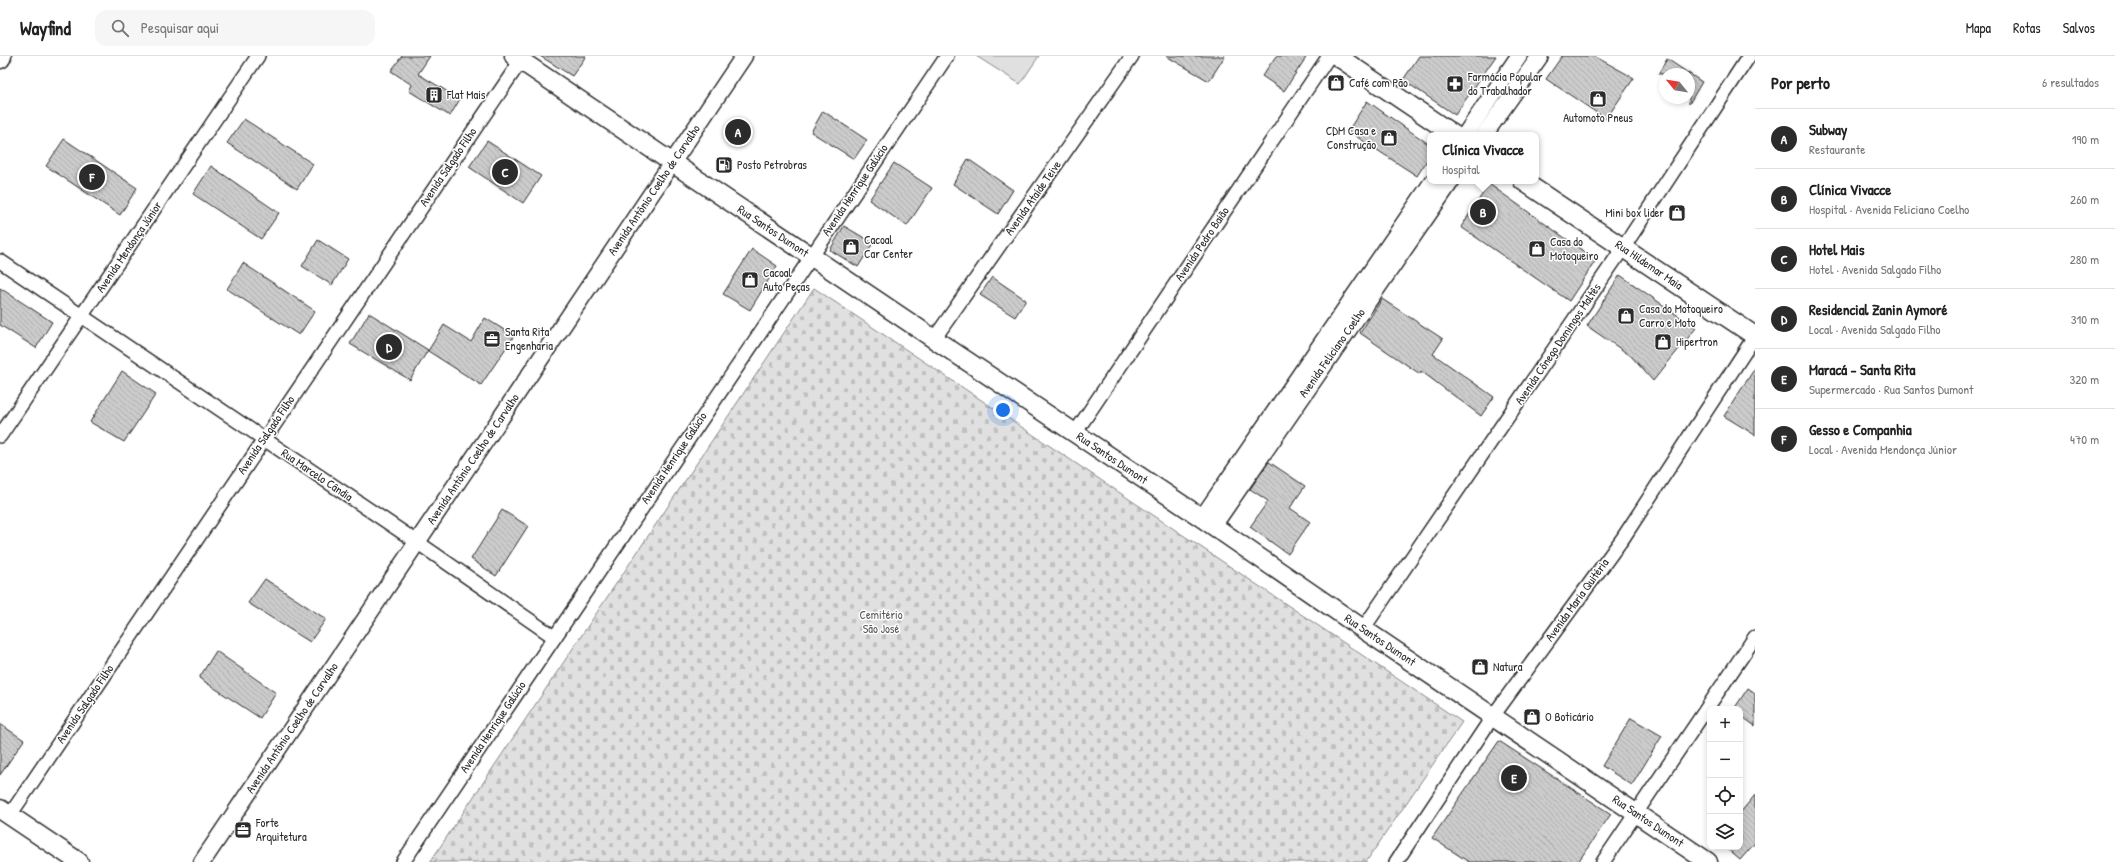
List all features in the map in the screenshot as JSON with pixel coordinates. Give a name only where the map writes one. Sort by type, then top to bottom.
[{"type":"main road","points":[[1337,56],[1450,132]]},
{"type":"main road","name":"Rua Santos Dumont","points":[[519,58],[810,256],[1208,522],[1363,629],[1708,862]]},
{"type":"main road","name":"Rua Hildemar Maia","points":[[1527,184],[1755,336]]},
{"type":"main road","points":[[5,812],[79,862]]},
{"type":"street","name":"Avenida Mendonça Júnior","points":[[0,436],[258,56]]},
{"type":"street","name":"Avenida Antônio Coelho de Carvalho","points":[[202,862],[744,56]]},
{"type":"street","name":"Avenida Henrique Galúcio","points":[[403,862],[810,256],[947,56]]},
{"type":"street","name":"Avenida Ataíde Teive","points":[[934,339],[1132,56]]},
{"type":"street","name":"Avenida Pedro Baião","points":[[1074,432],[1329,56]]},
{"type":"street","points":[[1467,132],[1519,56]]},
{"type":"street","points":[[1486,132],[1540,56]]},
{"type":"street","name":"Avenida Cônego Domingos Maltês","points":[[1363,629],[1623,248],[1749,56]]},
{"type":"street","name":"Avenida Salgado Filho","points":[[5,812],[263,439],[519,58]]},
{"type":"street","name":"Avenida Feliciano Coelho","points":[[1208,522],[1431,184]]},
{"type":"street","name":"Avenida Feliciano Coelho","points":[[1208,522],[1450,184]]},
{"type":"street","name":"Rua Marcelo Cândia","points":[[0,261],[417,542],[554,637]]},
{"type":"street","name":"Avenida Maria Quitéria","points":[[1396,862],[1493,716],[1623,538],[1755,336]]},
{"type":"street","points":[[1603,862],[1755,637]]},
{"type":"green space","points":[[976,56],[1039,56],[1020,84]]},
{"type":"green space","name":"Cemitério São José","points":[[814,288],[1462,722],[1366,862],[430,862]]},
{"type":"building","points":[[402,56],[430,56],[418,74],[460,99],[450,116],[409,91],[412,85],[391,71]]},
{"type":"building","points":[[540,56],[586,56],[572,76]]},
{"type":"building","points":[[1166,56],[1225,56],[1209,81]]},
{"type":"building","points":[[1276,56],[1307,56],[1284,91],[1262,76]]},
{"type":"building","points":[[1419,56],[1496,56],[1455,115],[1403,80]]},
{"type":"building","name":"Automoto Pneus","points":[[1562,56],[1594,56],[1634,78],[1606,119],[1546,79]]},
{"type":"building","points":[[1667,59],[1681,68],[1662,68]]},
{"type":"building","points":[[1695,77],[1702,82],[1695,94]]},
{"type":"building","name":"CDM Casa e Construção","points":[[1367,101],[1427,143],[1427,161],[1417,176],[1348,131]]},
{"type":"building","points":[[823,111],[867,140],[854,159],[811,132]]},
{"type":"building","points":[[244,119],[313,164],[297,189],[227,143]]},
{"type":"building","points":[[64,139],[137,188],[120,215],[46,166]]},
{"type":"building","points":[[487,141],[541,176],[523,203],[469,167]]},
{"type":"building","points":[[968,159],[1013,190],[998,214],[953,184]]},
{"type":"building","points":[[894,163],[932,188],[907,226],[869,200]]},
{"type":"building","points":[[211,166],[279,213],[261,239],[193,194]]},
{"type":"building","name":"Casa do Motoqueiro","points":[[1489,184],[1596,260],[1569,301],[1461,227]]},
{"type":"building","name":"Cacoal Car Center","points":[[844,226],[873,243],[858,267],[830,250]]},
{"type":"building","points":[[318,240],[348,259],[332,285],[302,266]]},
{"type":"building","name":"Cacoal Auto Peças","points":[[752,249],[777,266],[750,310],[723,294]]},
{"type":"building","points":[[243,263],[315,311],[299,335],[227,289]]},
{"type":"building","points":[[1620,275],[1696,328],[1653,381],[1631,356],[1587,326]]},
{"type":"building","points":[[992,277],[1026,300],[1015,317],[980,295]]},
{"type":"building","points":[[0,288],[52,322],[36,348],[0,325]]},
{"type":"building","points":[[1382,299],[1443,339],[1433,354],[1494,397],[1481,416],[1421,371],[1420,374],[1360,333]]},
{"type":"building","points":[[369,313],[428,350],[410,380],[350,344]]},
{"type":"building","points":[[485,318],[514,336],[481,385],[428,351],[444,325],[471,342]]},
{"type":"building","points":[[1755,368],[1755,435],[1724,416]]},
{"type":"building","points":[[122,371],[156,394],[124,442],[90,422]]},
{"type":"building","points":[[1269,462],[1305,486],[1290,508],[1310,522],[1288,554],[1250,527],[1268,501],[1250,489]]},
{"type":"building","points":[[502,510],[528,526],[496,576],[471,559]]},
{"type":"building","points":[[265,579],[326,619],[310,642],[248,603]]},
{"type":"building","points":[[216,651],[276,693],[260,718],[199,678]]},
{"type":"building","points":[[1748,688],[1755,693],[1755,726],[1743,717],[1743,706],[1736,706]]},
{"type":"building","points":[[1631,718],[1662,736],[1632,785],[1602,766]]},
{"type":"building","points":[[0,724],[24,740],[0,775]]},
{"type":"building","points":[[1499,741],[1611,814],[1578,862],[1469,862],[1432,838]]},
{"type":"building","points":[[1755,795],[1755,843],[1740,860],[1728,850],[1743,850],[1743,809]]},
{"type":"place","name":"Café com Pão","points":[[1336,83]]},
{"type":"place","name":"Farmácia Popular do Trabalhador","points":[[1455,84]]},
{"type":"place","name":"Flat Mais","points":[[434,95]]},
{"type":"place","name":"Automoto Pneus","points":[[1598,99]]},
{"type":"place","name":"Subway","points":[[738,132]]},
{"type":"place","name":"CDM Casa e Construção","points":[[1389,138]]},
{"type":"place","name":"Posto Petrobras","points":[[724,165]]},
{"type":"place","name":"Hotel Mais","points":[[505,172]]},
{"type":"place","name":"Gesso e Companhia","points":[[92,177]]},
{"type":"place","name":"Clínica Vivacce","points":[[1483,212]]},
{"type":"place","name":"Mini box lider","points":[[1677,213]]},
{"type":"place","name":"Cacoal Car Center","points":[[851,247]]},
{"type":"place","name":"Casa do Motoqueiro","points":[[1537,249]]},
{"type":"place","name":"Cacoal Auto Peças","points":[[750,280]]},
{"type":"place","name":"Casa do Motoqueiro Carro e Moto","points":[[1626,316]]},
{"type":"place","name":"Santa Rita Engenharia","points":[[492,339]]},
{"type":"place","name":"Hipertron","points":[[1663,342]]},
{"type":"place","name":"Residencial Zanin Aymoré","points":[[389,347]]},
{"type":"place","name":"Natura","points":[[1480,667]]},
{"type":"place","name":"O Boticário","points":[[1532,717]]},
{"type":"place","name":"Maracá - Santa Rita","points":[[1514,778]]},
{"type":"place","name":"Forte Arquitetura","points":[[243,830]]}]
